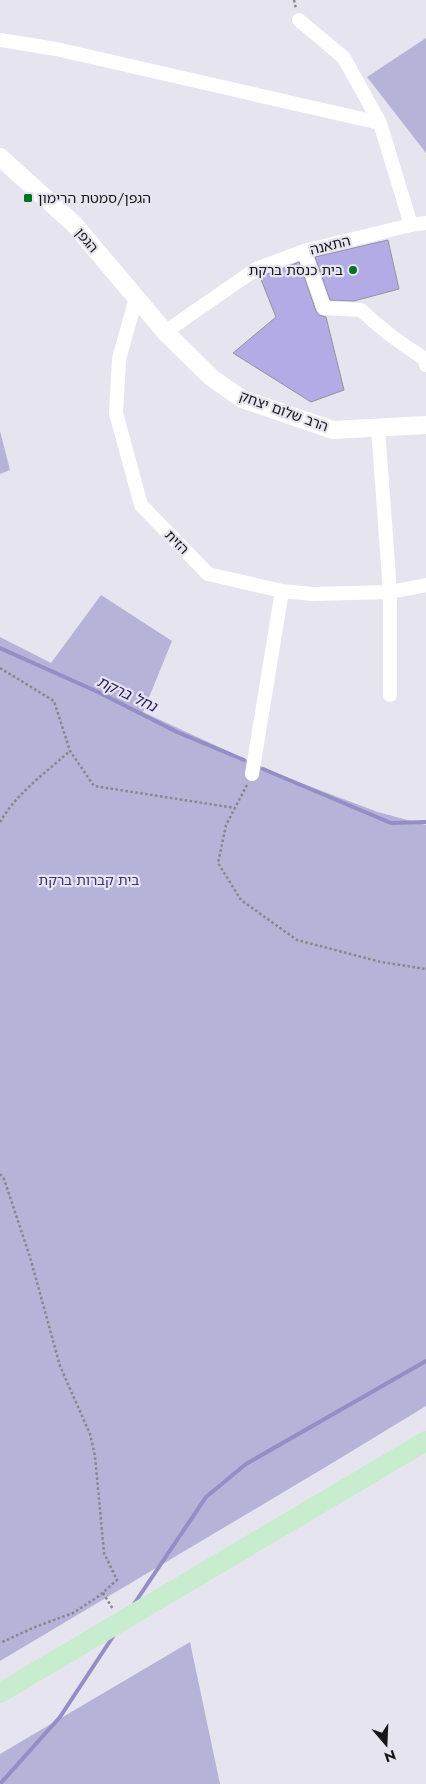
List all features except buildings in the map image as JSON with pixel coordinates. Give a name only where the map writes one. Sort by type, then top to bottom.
[{"type":"main road","points":[[0,1693],[426,1440]]},
{"type":"street","points":[[299,20],[344,58],[380,122],[411,225]]},
{"type":"street","points":[[0,40],[56,49],[380,122]]},
{"type":"street","name":"הגפן","points":[[0,157],[74,224],[165,332]]},
{"type":"street","name":"התאנה","points":[[165,332],[256,269],[304,251],[426,223]]},
{"type":"street","points":[[304,251],[324,308],[361,310],[401,344],[425,359],[426,365]]},
{"type":"street","name":"הזית","points":[[136,298],[119,359],[116,413],[141,505],[208,574],[282,591],[312,594],[390,592],[426,585]]},
{"type":"street","name":"הרב שלום יצחק","points":[[165,332],[212,378],[242,399],[333,430],[426,425]]},
{"type":"street","points":[[378,428],[390,592],[390,695]]},
{"type":"street","points":[[252,774],[282,591]]},
{"type":"path","points":[[0,668],[54,701],[70,751],[94,786],[235,808]]},
{"type":"path","points":[[0,822],[8,808],[70,751]]},
{"type":"path","points":[[252,774],[226,825],[218,863],[241,900],[298,940],[381,962],[426,969]]},
{"type":"path","points":[[0,1174],[4,1179],[30,1257],[60,1366],[90,1434],[95,1456],[104,1553],[117,1580],[99,1596],[73,1613],[35,1626],[0,1643]]},
{"type":"green space","points":[[426,38],[426,153],[367,77]]},
{"type":"green space","points":[[0,431],[10,470],[0,474]]},
{"type":"green space","name":"בית קברות ברקת","points":[[101,595],[172,641],[143,712],[282,776],[378,812],[426,825],[426,1406],[0,1661],[0,637],[51,663]]},
{"type":"green space","points":[[190,1642],[220,1784],[0,1784],[0,1754]]},
{"type":"waterway","name":"נחל ברקת","points":[[0,648],[98,692],[177,732],[244,760]]},
{"type":"waterway","name":"נחל ברקת","points":[[263,769],[391,823],[426,822]]},
{"type":"waterway","points":[[134,1604],[206,1497],[246,1464],[426,1361]]},
{"type":"waterway","points":[[0,1784],[60,1717],[114,1635]]},
{"type":"place","name":"הגפן/סמטת הרימון","points":[[28,198]]},
{"type":"place","name":"בית כנסת ברקת","points":[[353,270]]}]
